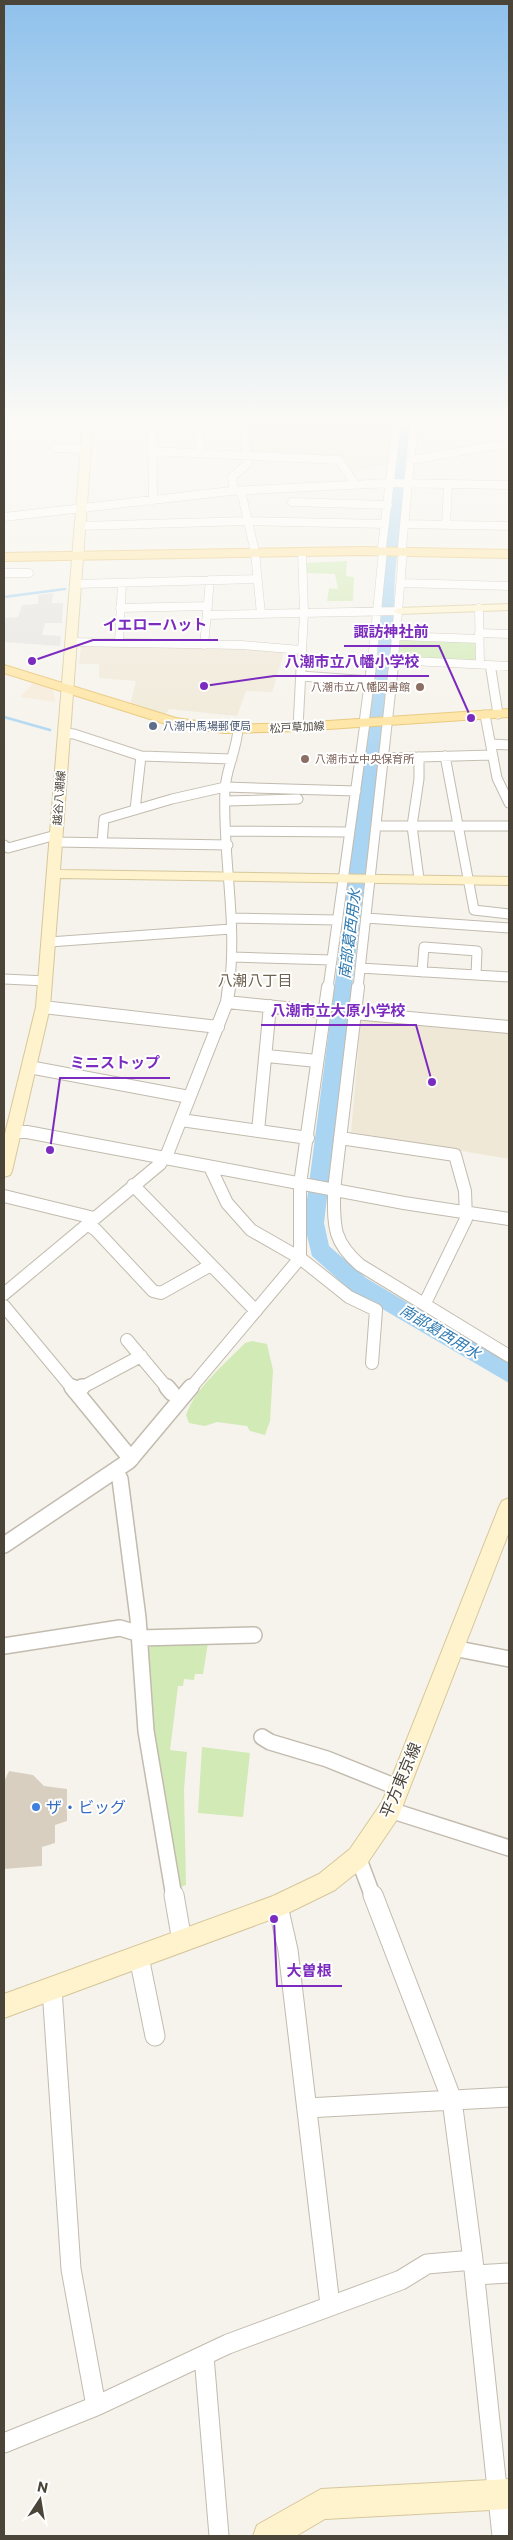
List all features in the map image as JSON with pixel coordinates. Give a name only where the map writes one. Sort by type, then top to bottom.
[{"type":"main road","name":"越谷八潮線","points":[[4,1171],[11,1128],[29,1067],[43,1007],[79,541]]},
{"type":"main road","points":[[254,551],[302,552],[383,549]]},
{"type":"main road","points":[[4,557],[383,549],[509,552]]},
{"type":"main road","points":[[4,553],[78,554]]},
{"type":"main road","points":[[398,611],[509,607]]},
{"type":"main road","name":"松戸草加線","points":[[4,669],[174,722],[238,730],[498,714]]},
{"type":"main road","points":[[54,874],[509,881]]},
{"type":"main road","name":"平方東京線","points":[[4,2006],[278,1906],[327,1882],[358,1857],[390,1810],[509,1507]]},
{"type":"main road","points":[[268,2536],[321,2504],[503,2494]]},
{"type":"street","points":[[252,541],[262,614]]},
{"type":"street","points":[[4,1545],[131,1459],[300,1258],[303,1184],[308,1138],[349,832],[366,723],[384,541]]},
{"type":"street","points":[[403,541],[397,636],[386,721],[384,758],[340,1138],[331,1189],[336,1238],[340,1247],[360,1264],[509,1356]]},
{"type":"street","points":[[298,727],[304,613],[302,552]]},
{"type":"street","points":[[4,573],[28,573]]},
{"type":"street","points":[[76,584],[257,578]]},
{"type":"street","points":[[204,644],[210,580]]},
{"type":"street","points":[[120,643],[122,583]]},
{"type":"street","points":[[401,583],[509,586]]},
{"type":"street","points":[[120,608],[207,610],[262,614],[398,611]]},
{"type":"street","points":[[479,608],[479,636],[498,714],[490,744],[497,778],[509,803]]},
{"type":"street","points":[[397,636],[509,634]]},
{"type":"street","points":[[71,642],[204,644],[301,650]]},
{"type":"street","points":[[393,660],[509,666]]},
{"type":"street","points":[[301,676],[370,681]]},
{"type":"street","points":[[4,1294],[165,1158],[181,1120],[227,1002],[233,957],[225,787],[238,730]]},
{"type":"street","points":[[64,733],[74,734],[141,756],[232,759]]},
{"type":"street","points":[[490,744],[509,745]]},
{"type":"street","points":[[384,758],[492,755]]},
{"type":"street","points":[[134,810],[141,756]]},
{"type":"street","points":[[445,756],[474,910],[509,914]]},
{"type":"street","points":[[419,757],[419,780],[412,826],[419,879]]},
{"type":"street","points":[[497,778],[509,778]]},
{"type":"street","points":[[102,843],[104,818],[172,799],[225,787],[356,791]]},
{"type":"street","points":[[226,801],[298,799]]},
{"type":"street","points":[[376,826],[509,826]]},
{"type":"street","points":[[227,830],[349,832]]},
{"type":"street","points":[[5,847],[56,839],[102,843],[228,844]]},
{"type":"street","points":[[231,918],[338,920]]},
{"type":"street","points":[[366,918],[509,928]]},
{"type":"street","points":[[49,942],[231,929]]},
{"type":"street","points":[[422,972],[424,947],[477,951],[476,975]]},
{"type":"street","points":[[233,957],[332,960]]},
{"type":"street","points":[[360,968],[509,977]]},
{"type":"street","points":[[4,980],[46,981]]},
{"type":"street","points":[[227,1002],[325,1012]]},
{"type":"street","points":[[258,1131],[267,1056],[270,1006]]},
{"type":"street","points":[[43,1007],[218,1027]]},
{"type":"street","points":[[354,1013],[509,1027]]},
{"type":"street","points":[[267,1056],[317,1061]]},
{"type":"street","points":[[29,1067],[189,1097]]},
{"type":"street","points":[[181,1120],[308,1138]]},
{"type":"street","points":[[11,1128],[467,1214],[509,1219]]},
{"type":"street","points":[[340,1138],[455,1155],[465,1191],[467,1214],[425,1303]]},
{"type":"street","points":[[210,1167],[227,1203],[239,1219],[251,1230],[300,1258],[349,1297],[376,1310],[372,1363]]},
{"type":"street","points":[[133,1186],[256,1311]]},
{"type":"street","points":[[4,1196],[91,1221],[96,1230],[152,1291],[161,1292],[211,1265]]},
{"type":"street","points":[[4,1306],[131,1459]]},
{"type":"street","points":[[127,1340],[172,1393]]},
{"type":"street","points":[[75,1391],[141,1356]]},
{"type":"street","points":[[115,1471],[120,1479],[140,1636],[146,1731],[182,1941]]},
{"type":"street","points":[[4,1646],[120,1628],[140,1636],[252,1633]]},
{"type":"street","points":[[453,1648],[509,1659]]},
{"type":"street","points":[[262,1737],[270,1742],[327,1759],[399,1788]]},
{"type":"street","points":[[390,1810],[509,1848]]},
{"type":"street","points":[[358,1857],[452,2100],[503,2494],[502,2536]]},
{"type":"street","points":[[278,1906],[288,1950],[330,2305]]},
{"type":"street","points":[[139,1956],[155,2036]]},
{"type":"street","points":[[52,1988],[72,2269],[96,2406]]},
{"type":"street","points":[[307,2108],[509,2097]]},
{"type":"street","points":[[4,2444],[96,2406],[228,2344],[401,2280],[427,2264],[509,2273]]},
{"type":"street","points":[[204,2356],[219,2536]]},
{"type":"shaded area","points":[[53,593],[52,603],[63,603],[62,623],[45,623],[42,635],[61,636],[60,646],[4,642],[4,618],[18,617],[22,605],[38,604],[38,595]]},
{"type":"shaded area","points":[[81,646],[238,647],[284,652],[272,692],[246,691],[237,716],[169,709],[164,716],[130,705],[136,681],[99,678],[99,664],[79,664]]},
{"type":"shaded area","points":[[35,681],[54,691],[55,702],[21,697]]},
{"type":"shaded area","points":[[361,1018],[509,1032],[509,1159],[351,1132]]},
{"type":"green space","points":[[347,561],[346,576],[354,577],[353,601],[327,601],[329,588],[338,589],[335,574],[306,573],[305,563]]},
{"type":"green space","points":[[400,639],[475,640],[477,662],[398,657]]},
{"type":"green space","points":[[252,1341],[267,1344],[273,1370],[270,1421],[265,1435],[250,1431],[247,1426],[217,1422],[205,1426],[189,1423],[186,1415],[204,1385],[245,1343]]},
{"type":"green space","points":[[149,1643],[208,1643],[203,1674],[195,1674],[194,1680],[184,1679],[183,1686],[178,1686],[170,1750],[187,1752],[184,1790],[186,1885],[181,1887],[155,1735],[146,1648]]},
{"type":"green space","points":[[202,1747],[250,1753],[243,1817],[198,1813]]},
{"type":"building","name":"ザ・ビッグ","points":[[9,1771],[33,1775],[44,1786],[67,1789],[67,1821],[55,1825],[55,1843],[42,1847],[42,1866],[4,1869],[4,1782]]},
{"type":"waterway","name":"南部葛西用水","points":[[393,541],[385,650],[314,1223],[319,1250],[358,1284],[509,1374]]},
{"type":"waterway","points":[[4,597],[65,589]]},
{"type":"waterway","points":[[4,717],[50,730]]},
{"type":"place","name":"イエローハット","points":[[32,661]]},
{"type":"place","name":"八潮市立八幡小学校","points":[[204,686]]},
{"type":"place","name":"八潮市立八幡図書館","points":[[420,687]]},
{"type":"place","name":"諏訪神社前","points":[[471,718]]},
{"type":"place","name":"八潮中馬場郵便局","points":[[153,726]]},
{"type":"place","name":"八潮市立中央保育所","points":[[305,759]]},
{"type":"place","name":"八潮市立大原小学校","points":[[432,1082]]},
{"type":"place","name":"ミニストップ","points":[[50,1150]]},
{"type":"place","name":"ザ・ビッグ","points":[[36,1807]]},
{"type":"place","name":"大曽根","points":[[274,1919]]},
{"type":"district","name":"八潮八丁目","points":[[255,981]]}]
